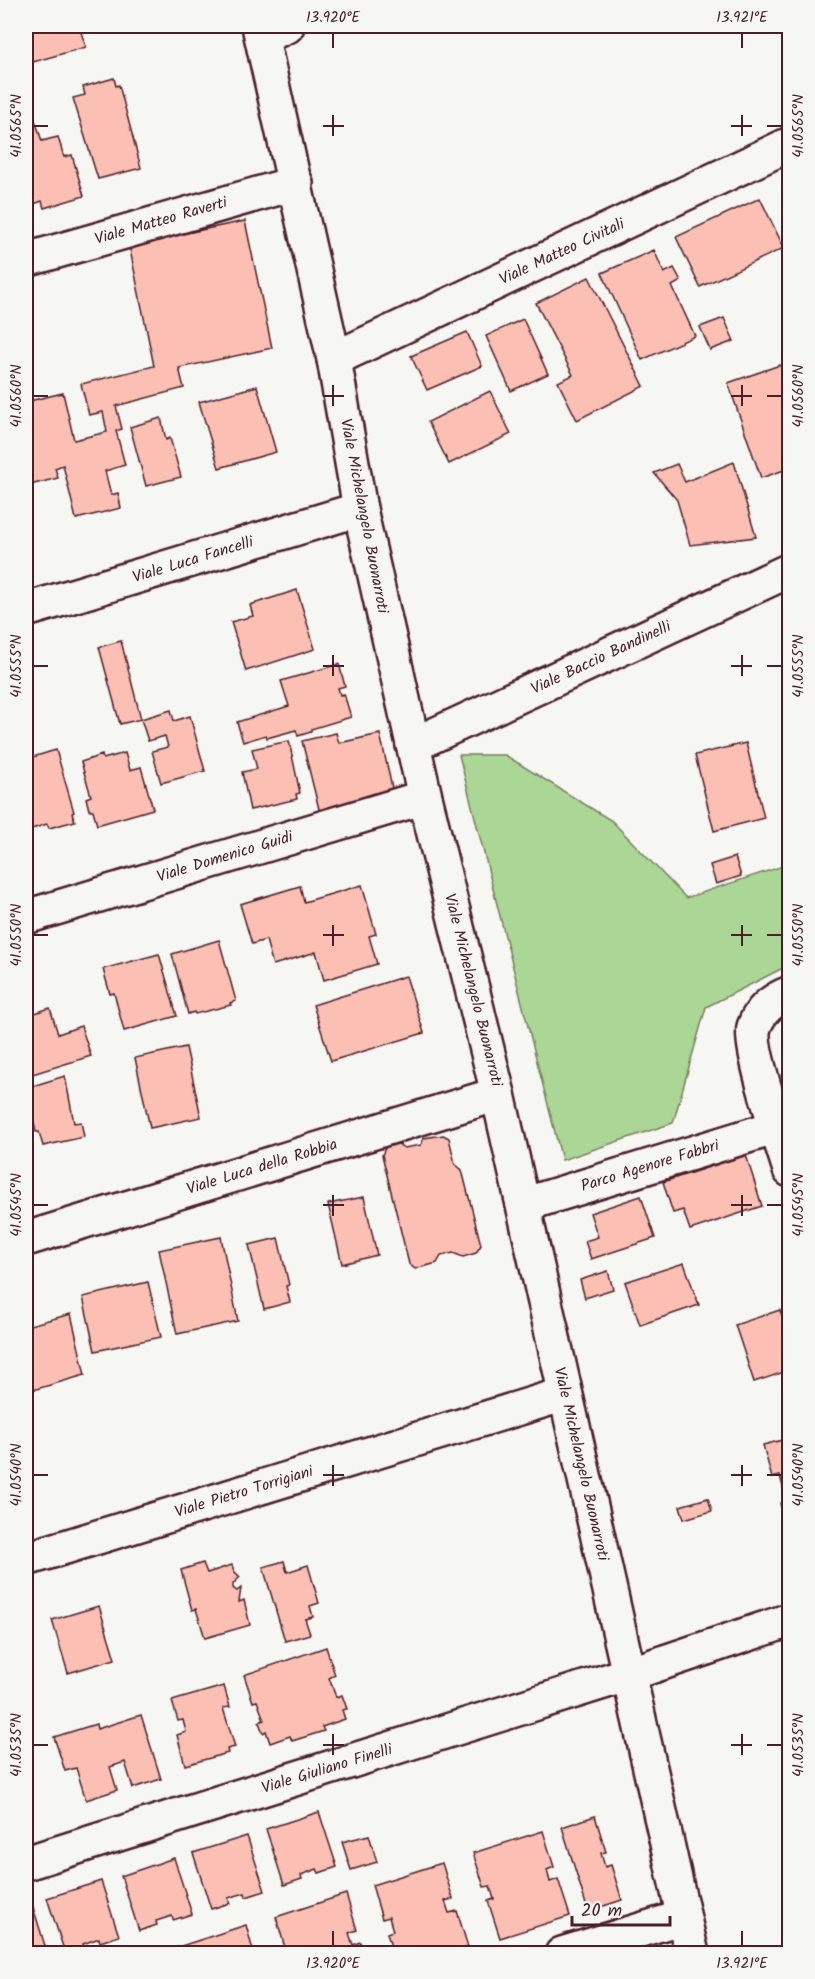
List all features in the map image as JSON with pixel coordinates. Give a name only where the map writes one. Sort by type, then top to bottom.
[{"type":"street","name":"Viale Michelangelo Buonarroti","points":[[269,30],[296,183],[334,359],[360,509],[425,797],[498,1094],[692,1953]]},
{"type":"street","name":"Viale Matteo Civitali","points":[[334,359],[789,144]]},
{"type":"street","name":"Viale Matteo Raverti","points":[[26,260],[296,183]]},
{"type":"street","name":"Viale Luca Fancelli","points":[[26,610],[360,509]]},
{"type":"street","name":"Viale Baccio Bandinelli","points":[[413,746],[789,570]]},
{"type":"street","name":"Viale Domenico Guidi","points":[[26,917],[425,797]]},
{"type":"street","points":[[789,993],[762,1010],[753,1029],[758,1064],[789,1170]]},
{"type":"street","name":"Viale Luca della Robbia","points":[[26,1239],[498,1094]]},
{"type":"street","name":"Parco Agenore Fabbri","points":[[523,1205],[777,1127]]},
{"type":"street","name":"Viale Pietro Torrigiani","points":[[26,1559],[565,1394]]},
{"type":"street","name":"Viale Giuliano Finelli","points":[[26,1863],[629,1674],[789,1620]]},
{"type":"street","points":[[562,1953],[683,1917]]},
{"type":"green space","points":[[459,755],[505,755],[612,821],[686,898],[789,864],[789,965],[706,1007],[673,1123],[562,1160]]},
{"type":"building","points":[[26,26],[79,26],[86,47],[26,64]]},
{"type":"building","points":[[114,78],[116,86],[119,85],[141,168],[98,179],[73,98],[85,95],[83,87]]},
{"type":"building","points":[[34,117],[42,141],[58,137],[64,157],[72,155],[84,196],[44,208],[42,201],[26,207],[26,119]]},
{"type":"building","points":[[760,198],[784,248],[700,287],[676,237]]},
{"type":"building","points":[[245,221],[272,348],[179,368],[184,388],[116,406],[122,429],[116,431],[125,465],[105,471],[111,495],[118,493],[121,508],[76,519],[63,465],[55,468],[58,478],[26,486],[26,397],[29,401],[63,393],[74,440],[107,432],[103,412],[89,415],[81,384],[154,366],[129,245]]},
{"type":"building","points":[[654,250],[664,273],[674,268],[681,281],[672,286],[695,336],[642,360],[602,273]]},
{"type":"building","points":[[589,277],[644,386],[577,420],[558,382],[573,375],[536,303]]},
{"type":"building","points":[[724,318],[734,341],[710,350],[700,327]]},
{"type":"building","points":[[523,319],[548,374],[511,391],[486,336]]},
{"type":"building","points":[[467,332],[482,366],[427,390],[411,356]]},
{"type":"building","points":[[780,365],[790,392],[790,468],[761,478],[728,383]]},
{"type":"building","points":[[257,386],[276,452],[219,468],[199,402]]},
{"type":"building","points":[[490,391],[511,434],[449,464],[428,422]]},
{"type":"building","points":[[161,418],[166,440],[170,438],[181,477],[146,486],[130,427]]},
{"type":"building","points":[[734,462],[756,537],[690,545],[677,500],[654,473],[677,464],[685,482]]},
{"type":"building","points":[[297,590],[315,649],[246,671],[231,622],[253,616],[250,605]]},
{"type":"building","points":[[121,641],[141,719],[120,724],[99,647]]},
{"type":"building","points":[[339,664],[345,686],[338,688],[340,695],[344,694],[351,717],[311,729],[311,732],[298,736],[296,730],[243,742],[237,722],[289,706],[281,681]]},
{"type":"building","points":[[171,710],[174,721],[190,716],[205,771],[161,783],[152,751],[168,747],[165,736],[148,741],[141,719]]},
{"type":"building","points":[[336,733],[339,743],[380,734],[393,792],[320,813],[302,741]]},
{"type":"building","points":[[289,741],[300,793],[296,794],[297,799],[250,810],[242,772],[257,769],[252,749]]},
{"type":"building","points":[[746,743],[764,818],[714,831],[695,755]]},
{"type":"building","points":[[56,750],[75,821],[49,828],[47,824],[26,831],[26,759]]},
{"type":"building","points":[[125,753],[130,770],[141,767],[153,809],[97,825],[93,810],[89,810],[86,798],[91,796],[81,762],[102,755],[103,759]]},
{"type":"building","points":[[735,857],[741,876],[716,884],[710,865]]},
{"type":"building","points":[[362,885],[376,934],[369,936],[377,964],[324,980],[316,952],[273,965],[266,940],[252,944],[240,904],[300,886],[304,902]]},
{"type":"building","points":[[219,940],[236,1001],[230,1003],[231,1005],[188,1014],[172,954]]},
{"type":"building","points":[[159,954],[177,1016],[124,1031],[114,993],[110,994],[103,969]]},
{"type":"building","points":[[406,976],[424,1033],[331,1061],[313,1005]]},
{"type":"building","points":[[50,1008],[58,1034],[81,1026],[91,1056],[26,1076],[26,1043],[31,1042],[26,1016]]},
{"type":"building","points":[[186,1047],[201,1117],[150,1128],[135,1058]]},
{"type":"building","points":[[65,1076],[74,1123],[81,1122],[84,1137],[43,1146],[39,1132],[36,1132],[26,1088]]},
{"type":"building","points":[[443,1135],[449,1138],[455,1164],[462,1170],[481,1245],[476,1253],[463,1257],[453,1253],[441,1256],[437,1263],[415,1269],[409,1264],[382,1155],[386,1146],[398,1144],[404,1148],[421,1145],[424,1138]]},
{"type":"building","points":[[746,1155],[762,1206],[690,1230],[683,1210],[673,1213],[663,1182]]},
{"type":"building","points":[[641,1196],[655,1238],[591,1259],[585,1241],[598,1237],[590,1213]]},
{"type":"building","points":[[364,1197],[377,1255],[342,1264],[328,1204]]},
{"type":"building","points":[[221,1237],[238,1321],[177,1334],[159,1250]]},
{"type":"building","points":[[278,1238],[289,1285],[286,1286],[290,1302],[264,1309],[249,1245]]},
{"type":"building","points":[[684,1263],[699,1305],[640,1325],[625,1282]]},
{"type":"building","points":[[608,1271],[613,1289],[585,1298],[580,1280]]},
{"type":"building","points":[[148,1282],[161,1337],[95,1351],[83,1297]]},
{"type":"building","points":[[780,1310],[785,1325],[790,1323],[790,1370],[754,1382],[735,1325]]},
{"type":"building","points":[[71,1314],[85,1375],[26,1392],[26,1326]]},
{"type":"building","points":[[790,1438],[790,1524],[786,1525],[780,1503],[787,1502],[780,1476],[772,1478],[763,1445]]},
{"type":"building","points":[[708,1498],[712,1511],[684,1519],[680,1506]]},
{"type":"building","points":[[284,1561],[287,1572],[308,1565],[319,1603],[310,1606],[313,1617],[305,1619],[310,1634],[285,1641],[263,1567]]},
{"type":"building","points":[[203,1563],[207,1573],[232,1565],[240,1577],[233,1584],[233,1588],[237,1591],[241,1588],[239,1602],[244,1600],[250,1625],[205,1638],[196,1609],[192,1610],[181,1570]]},
{"type":"building","points":[[99,1606],[115,1659],[68,1673],[52,1620]]},
{"type":"building","points":[[326,1647],[335,1675],[329,1678],[336,1697],[342,1695],[347,1709],[342,1710],[345,1719],[322,1727],[324,1731],[292,1741],[290,1736],[270,1743],[266,1731],[263,1733],[259,1722],[264,1720],[257,1701],[253,1702],[244,1675]]},
{"type":"building","points":[[224,1686],[230,1707],[223,1708],[235,1747],[227,1749],[228,1753],[185,1765],[177,1735],[186,1732],[183,1720],[178,1721],[172,1701]]},
{"type":"building","points":[[141,1715],[161,1779],[133,1788],[125,1762],[110,1767],[117,1790],[86,1800],[76,1768],[65,1771],[54,1737],[96,1724],[97,1729]]},
{"type":"building","points":[[319,1812],[337,1867],[319,1873],[317,1869],[301,1875],[302,1879],[284,1885],[266,1829]]},
{"type":"building","points":[[595,1816],[606,1852],[601,1853],[605,1867],[611,1865],[622,1900],[588,1911],[562,1827]]},
{"type":"building","points":[[543,1831],[554,1867],[547,1870],[550,1882],[558,1879],[570,1916],[500,1938],[488,1901],[494,1899],[490,1886],[484,1887],[473,1853]]},
{"type":"building","points":[[369,1835],[377,1862],[351,1870],[342,1842]]},
{"type":"building","points":[[247,1836],[265,1891],[246,1897],[245,1893],[228,1898],[230,1903],[211,1909],[193,1853]]},
{"type":"building","points":[[174,1858],[192,1914],[173,1920],[172,1916],[156,1921],[157,1925],[139,1931],[121,1876]]},
{"type":"building","points":[[442,1863],[453,1899],[445,1901],[449,1913],[457,1911],[468,1947],[448,1954],[393,1954],[387,1933],[393,1931],[389,1917],[382,1919],[372,1885]]},
{"type":"building","points":[[101,1881],[119,1936],[100,1942],[99,1938],[83,1944],[84,1947],[65,1953],[47,1898]]},
{"type":"building","points":[[29,1894],[46,1949],[26,1954],[26,1895]]},
{"type":"building","points":[[346,1894],[357,1930],[349,1933],[353,1945],[360,1942],[364,1954],[294,1954],[293,1949],[286,1951],[276,1917]]},
{"type":"building","points":[[246,1925],[254,1954],[177,1954],[175,1948]]}]
